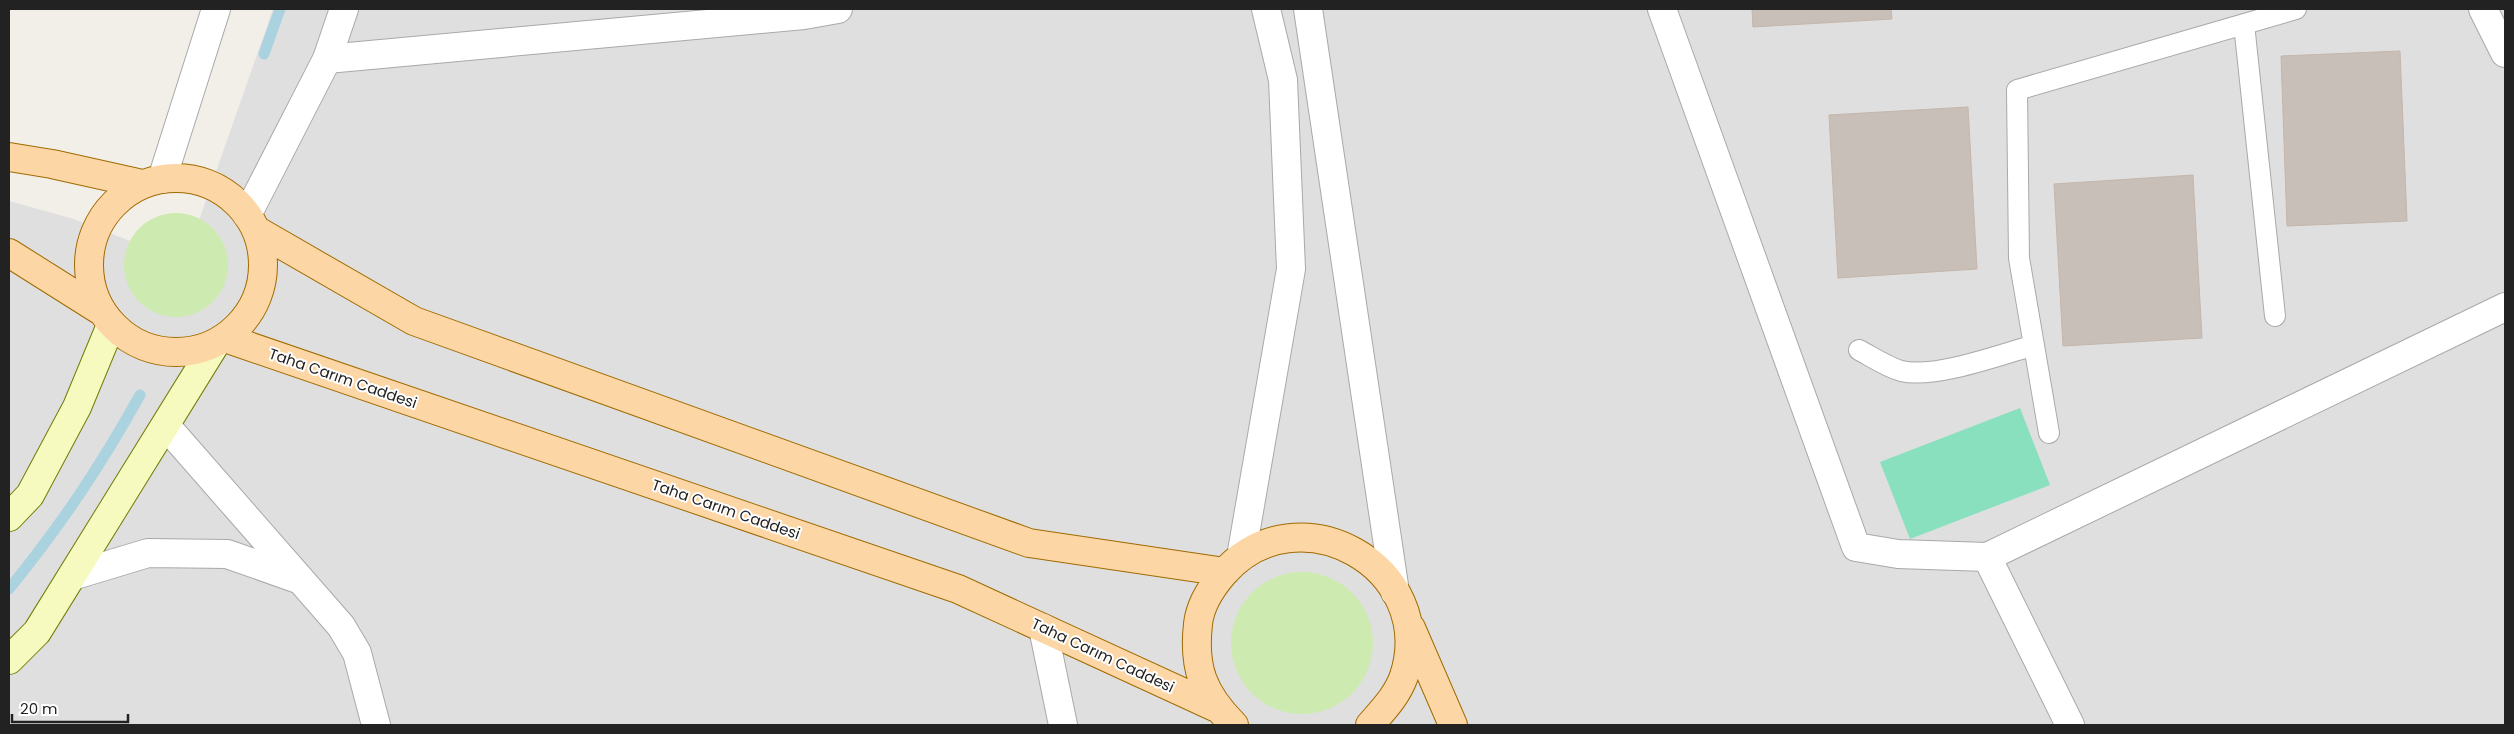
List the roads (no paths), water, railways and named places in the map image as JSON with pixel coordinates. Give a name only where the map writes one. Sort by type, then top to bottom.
[{"type":"main road","points":[[9,157],[152,182],[184,178],[209,184],[230,196],[252,222],[414,320],[1029,543],[1233,564]]},
{"type":"main road","points":[[9,517],[30,495],[77,407],[106,318],[90,284],[88,253],[98,224],[116,201],[152,182]]},
{"type":"main road","points":[[9,660],[37,632],[220,340],[247,317],[260,289],[263,260],[252,222]]},
{"type":"main road","points":[[9,253],[106,318],[141,346],[161,352],[189,352],[220,340]]},
{"type":"main road","name":"Taha Carım Caddesi","points":[[220,340],[958,589],[1225,716]]},
{"type":"main road","points":[[1225,716],[1201,680],[1195,648],[1199,616],[1212,587],[1233,564],[1255,547],[1281,539],[1308,537],[1334,542],[1359,552],[1379,570],[1395,592],[1453,725]]},
{"type":"main road","points":[[1370,725],[1390,703],[1404,676],[1408,647],[1406,616]]},
{"type":"street","points":[[152,182],[216,9]]},
{"type":"street","points":[[252,222],[327,59],[344,9]]},
{"type":"street","points":[[327,59],[838,9]]},
{"type":"street","points":[[1233,564],[1291,269],[1283,80],[1266,9]]},
{"type":"street","points":[[1308,9],[1395,592]]},
{"type":"street","points":[[1662,9],[1856,547],[1898,554],[1987,557],[2505,307]]},
{"type":"street","points":[[2483,9],[2505,53]]},
{"type":"street","points":[[166,426],[341,626],[357,653],[376,725]]},
{"type":"street","points":[[72,576],[148,553],[227,554],[301,580]]},
{"type":"street","points":[[1987,557],[2070,725]]},
{"type":"street","points":[[1043,628],[1063,725]]},
{"type":"lane","points":[[2049,433],[2019,258],[2017,90],[2296,9]]},
{"type":"lane","points":[[2244,24],[2275,316]]},
{"type":"lane","points":[[1859,350],[1901,371],[1916,372],[1957,368],[2034,345]]},
{"type":"waterway","points":[[264,54],[280,9]]},
{"type":"waterway","points":[[9,589],[46,542],[79,495],[140,395]]}]
